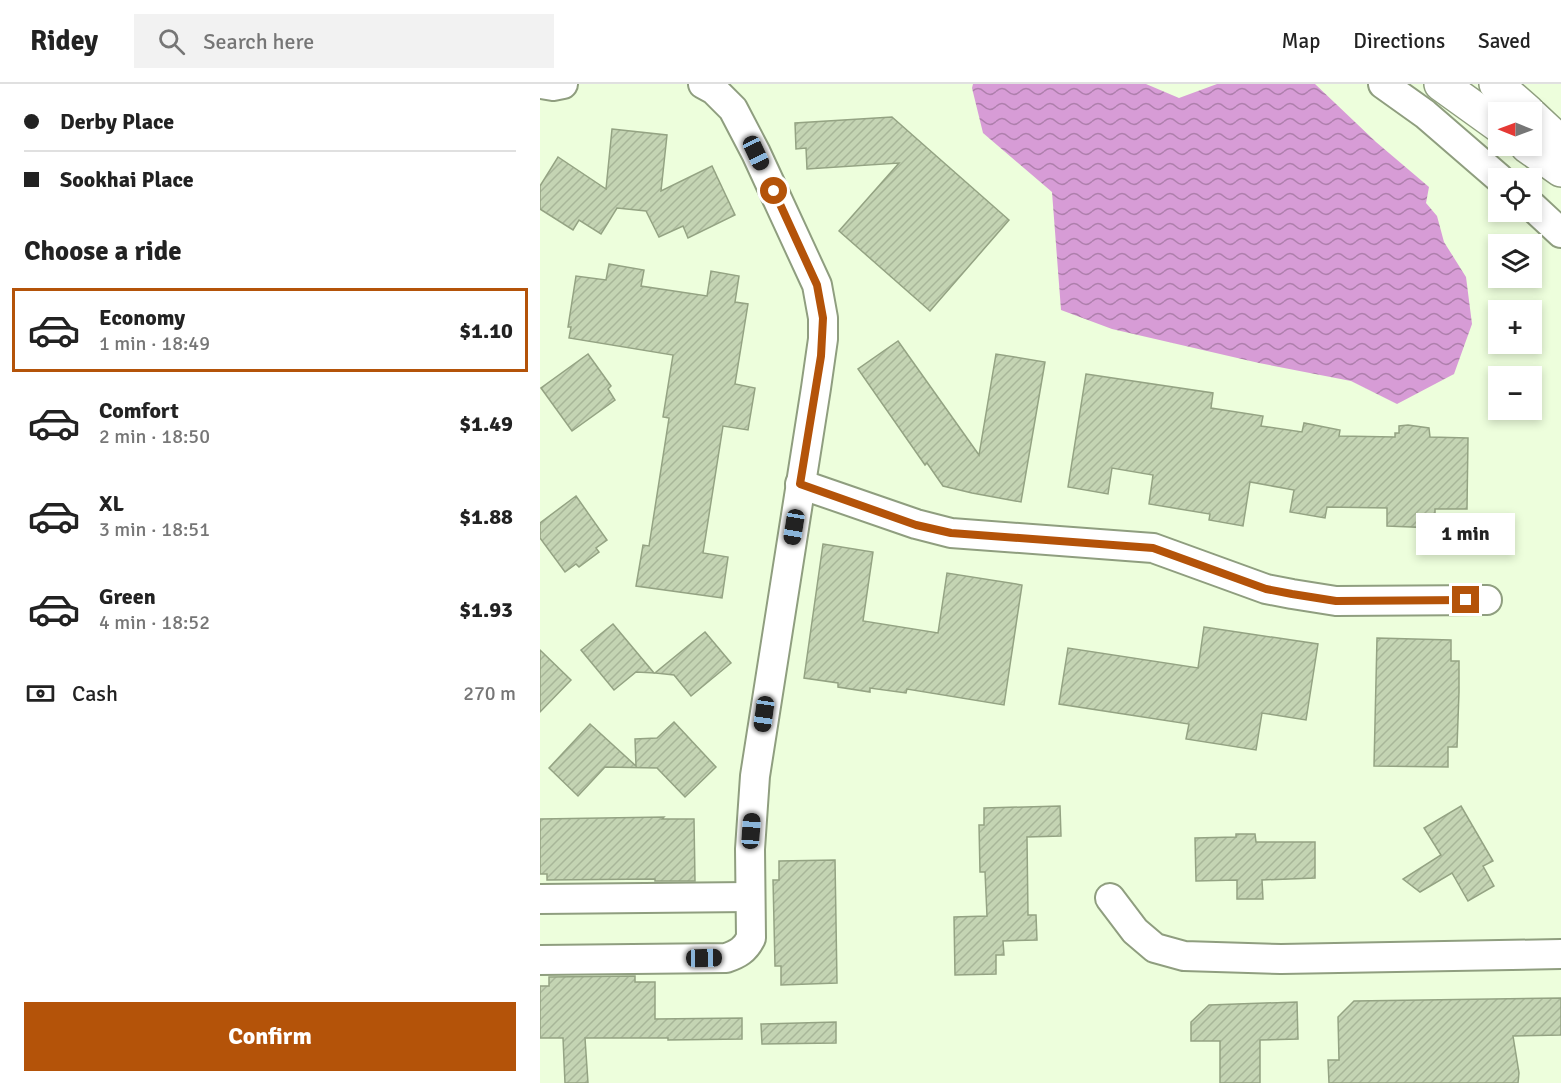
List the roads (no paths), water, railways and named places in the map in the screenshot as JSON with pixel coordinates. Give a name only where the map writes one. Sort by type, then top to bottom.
[{"type":"highway","points":[[1441,84],[1488,118]]},
{"type":"highway","points":[[1496,84],[1517,102]]},
{"type":"highway","points":[[1542,125],[1561,143]]},
{"type":"highway","points":[[1541,156],[1561,170]]},
{"type":"street","points":[[541,84],[553,86],[563,84]]},
{"type":"street","points":[[540,960],[726,958],[738,954],[747,946],[750,938],[750,849],[754,776],[823,339],[823,318],[817,285],[761,163],[733,110],[714,90],[703,84]]},
{"type":"street","points":[[1383,84],[1425,114],[1488,168]]},
{"type":"street","points":[[1542,215],[1561,233]]},
{"type":"street","points":[[800,484],[916,525],[951,533],[1153,548],[1266,589],[1292,594],[1336,601],[1487,600]]},
{"type":"street","points":[[540,899],[750,897]]},
{"type":"street","points":[[1110,897],[1135,931],[1155,948],[1184,956],[1281,959],[1561,954]]},
{"type":"water","points":[[973,84],[1146,84],[1179,98],[1217,84],[1315,84],[1376,142],[1429,187],[1426,203],[1437,216],[1444,242],[1466,277],[1472,324],[1454,374],[1397,404],[1351,381],[1259,363],[1112,329],[1061,310],[1052,192],[983,133]]}]
